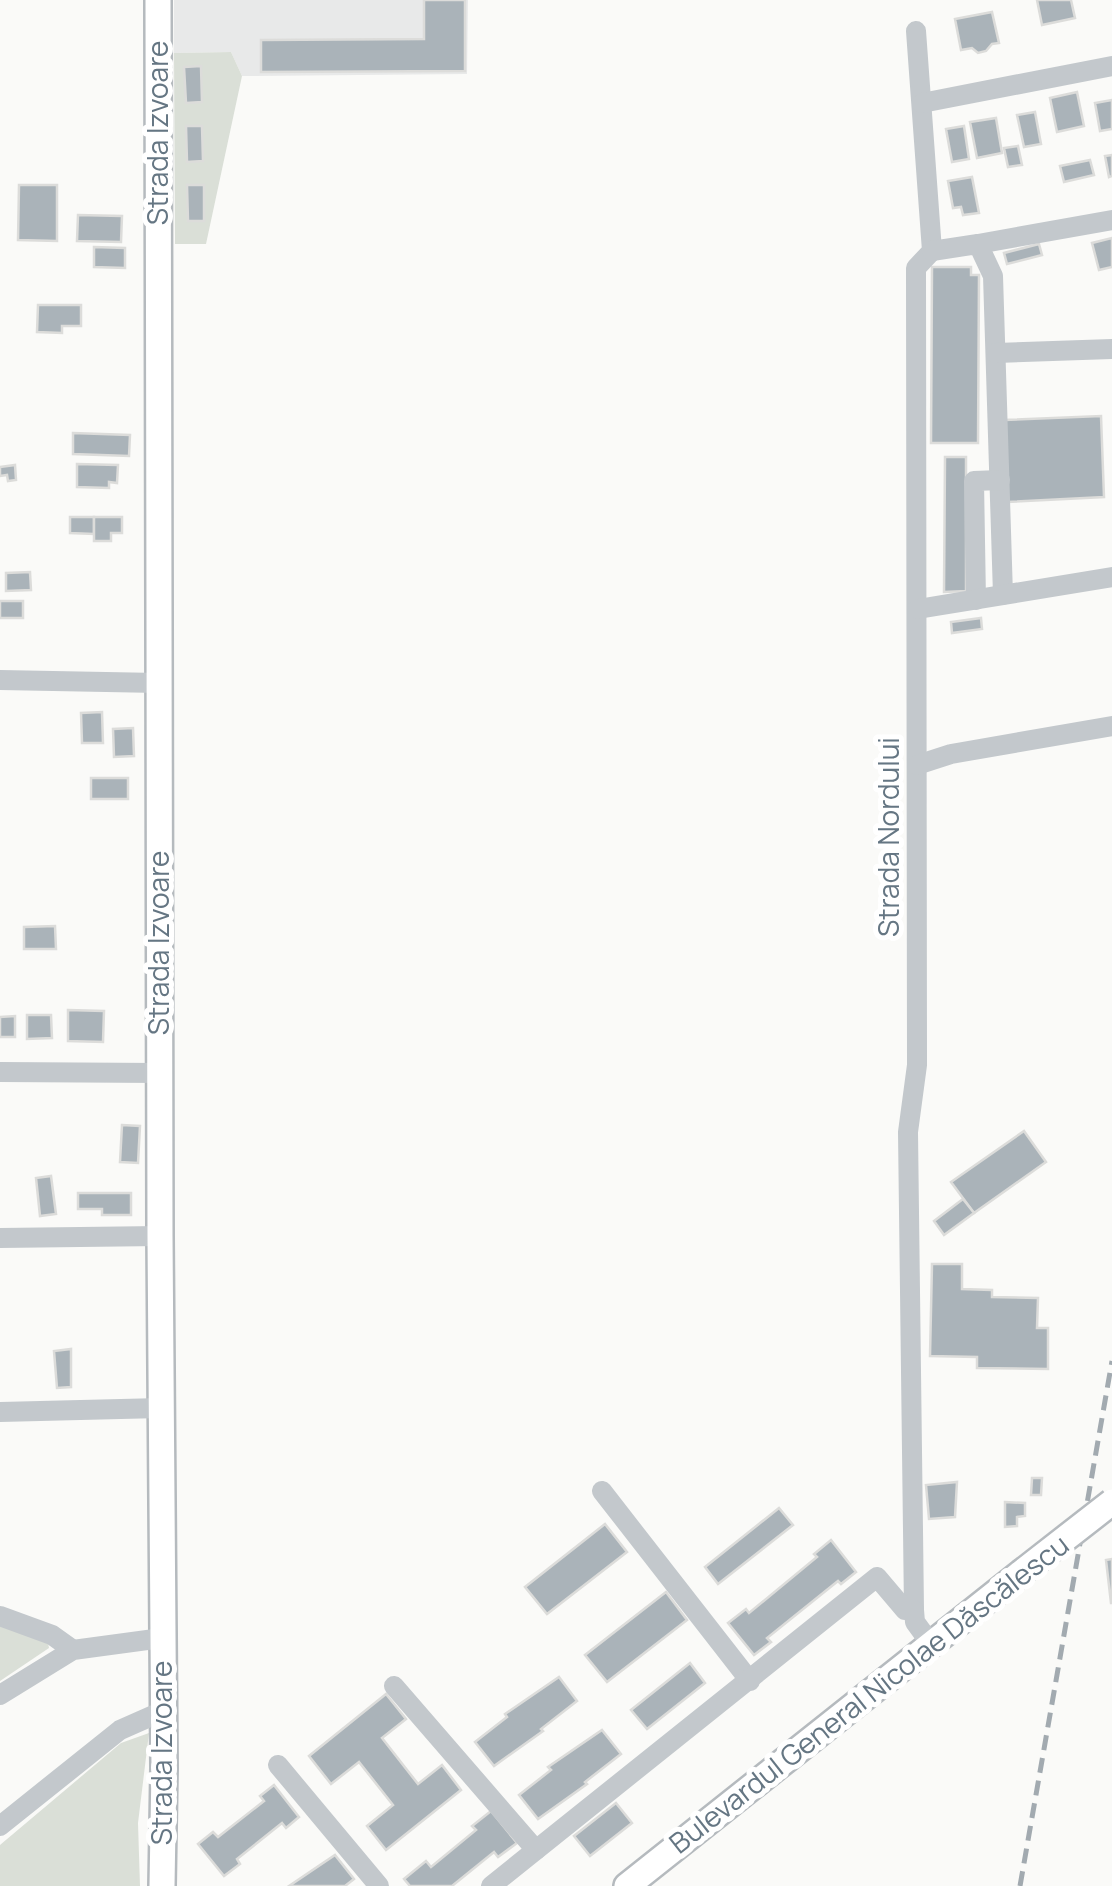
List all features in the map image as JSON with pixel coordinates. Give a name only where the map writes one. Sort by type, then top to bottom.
[{"type":"main road","name":"Strada Izvoare","points":[[158,0],[162,1886]]},
{"type":"main road","name":"Bulevardul General Nicolae Dăscălescu","points":[[626,1886],[1112,1502]]},
{"type":"street","name":"Strada Nordului","points":[[916,32],[932,251],[916,268],[917,1065],[908,1132],[914,1622],[931,1644]]},
{"type":"street","points":[[922,103],[1112,66]]},
{"type":"street","points":[[932,251],[1112,220]]},
{"type":"street","points":[[978,244],[993,276],[1003,595]]},
{"type":"street","points":[[996,353],[1112,350]]},
{"type":"street","points":[[976,600],[974,481],[1000,480]]},
{"type":"street","points":[[918,610],[1112,577]]},
{"type":"street","points":[[0,680],[159,682]]},
{"type":"street","points":[[917,764],[950,754],[1112,726]]},
{"type":"street","points":[[0,1072],[159,1073]]},
{"type":"street","points":[[0,1238],[160,1236]]},
{"type":"street","points":[[0,1412],[161,1408]]},
{"type":"street","points":[[602,1491],[750,1681]]},
{"type":"street","points":[[491,1886],[877,1578],[904,1610],[914,1610]]},
{"type":"street","points":[[0,1616],[52,1635],[73,1650]]},
{"type":"street","points":[[0,1695],[73,1650],[162,1638]]},
{"type":"street","points":[[394,1686],[536,1850]]},
{"type":"street","points":[[0,1826],[120,1730],[163,1711]]},
{"type":"street","points":[[278,1765],[379,1886]]},
{"type":"shaded area","points":[[174,0],[468,0],[467,74],[242,76],[231,52],[174,53]]},
{"type":"shaded area","points":[[231,52],[242,76],[206,244],[175,244],[174,53]],"holes":[[[185,67],[201,67],[202,102],[186,102]],[[186,126],[202,126],[203,161],[187,162]],[[188,185],[204,185],[204,221],[188,220]]]},
{"type":"shaded area","points":[[0,1625],[48,1643],[49,1648],[0,1681]]},
{"type":"shaded area","points":[[149,1733],[138,1823],[140,1886],[0,1886],[0,1845],[121,1743]]},
{"type":"building","points":[[424,0],[465,0],[465,71],[261,72],[261,40],[424,39]]},
{"type":"building","points":[[1037,0],[1071,0],[1075,18],[1042,25]]},
{"type":"building","points":[[992,12],[999,43],[978,53],[972,48],[961,50],[955,19]]},
{"type":"building","points":[[201,66],[202,102],[186,103],[184,67]]},
{"type":"building","points":[[1077,92],[1084,126],[1057,132],[1050,98]]},
{"type":"building","points":[[1112,100],[1112,129],[1100,131],[1095,103]]},
{"type":"building","points":[[1035,112],[1041,144],[1024,147],[1017,115]]},
{"type":"building","points":[[996,118],[1002,153],[977,158],[970,122]]},
{"type":"building","points":[[186,126],[202,126],[203,161],[187,162]]},
{"type":"building","points":[[964,126],[969,159],[952,162],[946,129]]},
{"type":"building","points":[[1018,146],[1022,165],[1008,167],[1004,148]]},
{"type":"building","points":[[1112,155],[1112,176],[1109,177],[1105,156]]},
{"type":"building","points":[[1090,160],[1094,175],[1064,182],[1060,166]]},
{"type":"building","points":[[972,177],[979,213],[963,215],[961,207],[953,208],[948,181]]},
{"type":"building","points":[[19,185],[57,185],[57,241],[18,240]]},
{"type":"building","points":[[187,185],[204,185],[204,221],[188,221]]},
{"type":"building","points":[[78,215],[122,216],[121,242],[77,241]]},
{"type":"building","points":[[1112,238],[1112,267],[1099,270],[1092,243]]},
{"type":"building","points":[[1039,244],[1042,255],[1007,264],[1004,253]]},
{"type":"building","points":[[94,247],[125,248],[125,268],[94,267]]},
{"type":"building","points":[[932,267],[971,267],[971,275],[979,275],[978,443],[931,443]]},
{"type":"building","points":[[38,305],[81,305],[81,326],[62,326],[62,333],[37,332]]},
{"type":"building","points":[[1101,416],[1104,497],[1008,502],[1004,420]]},
{"type":"building","points":[[73,433],[130,435],[129,456],[73,454]]},
{"type":"building","points":[[945,457],[966,457],[966,591],[944,592]]},
{"type":"building","points":[[77,464],[118,465],[117,483],[109,482],[109,488],[77,487]]},
{"type":"building","points":[[15,465],[16,480],[0,476],[0,467]]},
{"type":"building","points":[[70,517],[94,517],[94,534],[70,533]]},
{"type":"building","points":[[94,517],[122,517],[122,533],[111,533],[111,541],[94,541]]},
{"type":"building","points":[[30,572],[31,590],[6,591],[6,573]]},
{"type":"building","points":[[0,601],[23,601],[23,618],[0,618]]},
{"type":"building","points":[[981,618],[982,629],[952,633],[951,622]]},
{"type":"building","points":[[102,712],[103,743],[82,743],[81,713]]},
{"type":"building","points":[[133,728],[134,756],[114,757],[113,729]]},
{"type":"building","points":[[91,778],[128,778],[128,799],[91,799]]},
{"type":"building","points":[[55,926],[56,949],[24,949],[24,927]]},
{"type":"building","points":[[68,1010],[104,1011],[103,1042],[68,1041]]},
{"type":"building","points":[[27,1015],[51,1015],[52,1038],[27,1039]]},
{"type":"building","points":[[15,1016],[15,1037],[0,1037],[0,1017]]},
{"type":"building","points":[[122,1125],[140,1126],[138,1163],[120,1162]]},
{"type":"building","points":[[1024,1131],[1046,1162],[974,1213],[951,1182]]},
{"type":"building","points":[[51,1176],[56,1214],[40,1216],[36,1178]]},
{"type":"building","points":[[78,1193],[131,1193],[131,1215],[102,1215],[102,1209],[78,1209]]},
{"type":"building","points":[[963,1199],[974,1213],[944,1235],[934,1221]]},
{"type":"building","points":[[932,1264],[962,1264],[962,1289],[992,1290],[992,1297],[1038,1298],[1037,1328],[1048,1328],[1048,1369],[977,1368],[977,1357],[930,1356]]},
{"type":"building","points":[[71,1349],[71,1387],[57,1388],[54,1351]]},
{"type":"building","points":[[1032,1478],[1042,1478],[1041,1495],[1031,1495]]},
{"type":"building","points":[[957,1482],[955,1517],[929,1519],[926,1485]]},
{"type":"building","points":[[1005,1502],[1025,1503],[1025,1516],[1017,1517],[1017,1526],[1005,1527]]},
{"type":"building","points":[[779,1508],[793,1525],[718,1584],[705,1567]]},
{"type":"building","points":[[605,1524],[627,1552],[547,1614],[525,1587]]},
{"type":"building","points":[[831,1540],[856,1572],[841,1584],[838,1581],[767,1638],[771,1642],[754,1655],[728,1623],[746,1609],[749,1613],[817,1557],[814,1554]]},
{"type":"building","points":[[1112,1559],[1112,1603],[1111,1603],[1106,1560]]},
{"type":"building","points":[[666,1592],[687,1620],[607,1682],[585,1655]]},
{"type":"building","points":[[690,1663],[705,1683],[647,1729],[631,1710]]},
{"type":"building","points":[[559,1677],[577,1701],[494,1766],[475,1742],[507,1717],[505,1714]]},
{"type":"building","points":[[386,1694],[406,1719],[382,1738],[418,1784],[442,1765],[461,1790],[386,1850],[367,1826],[393,1805],[359,1762],[331,1784],[309,1756]]},
{"type":"building","points":[[602,1730],[621,1754],[538,1819],[519,1795],[551,1770],[548,1767]]},
{"type":"building","points":[[274,1785],[299,1817],[286,1828],[282,1823],[237,1859],[240,1864],[224,1876],[198,1844],[213,1832],[218,1837],[264,1801],[260,1796]]},
{"type":"building","points":[[616,1803],[632,1823],[590,1856],[574,1836]]},
{"type":"building","points":[[491,1811],[517,1843],[498,1857],[494,1852],[452,1886],[410,1886],[404,1879],[426,1861],[431,1867],[476,1830],[472,1826]]},
{"type":"building","points":[[335,1855],[354,1879],[345,1886],[289,1886]]},
{"type":"railway","points":[[1020,1886],[1112,1361]]}]
